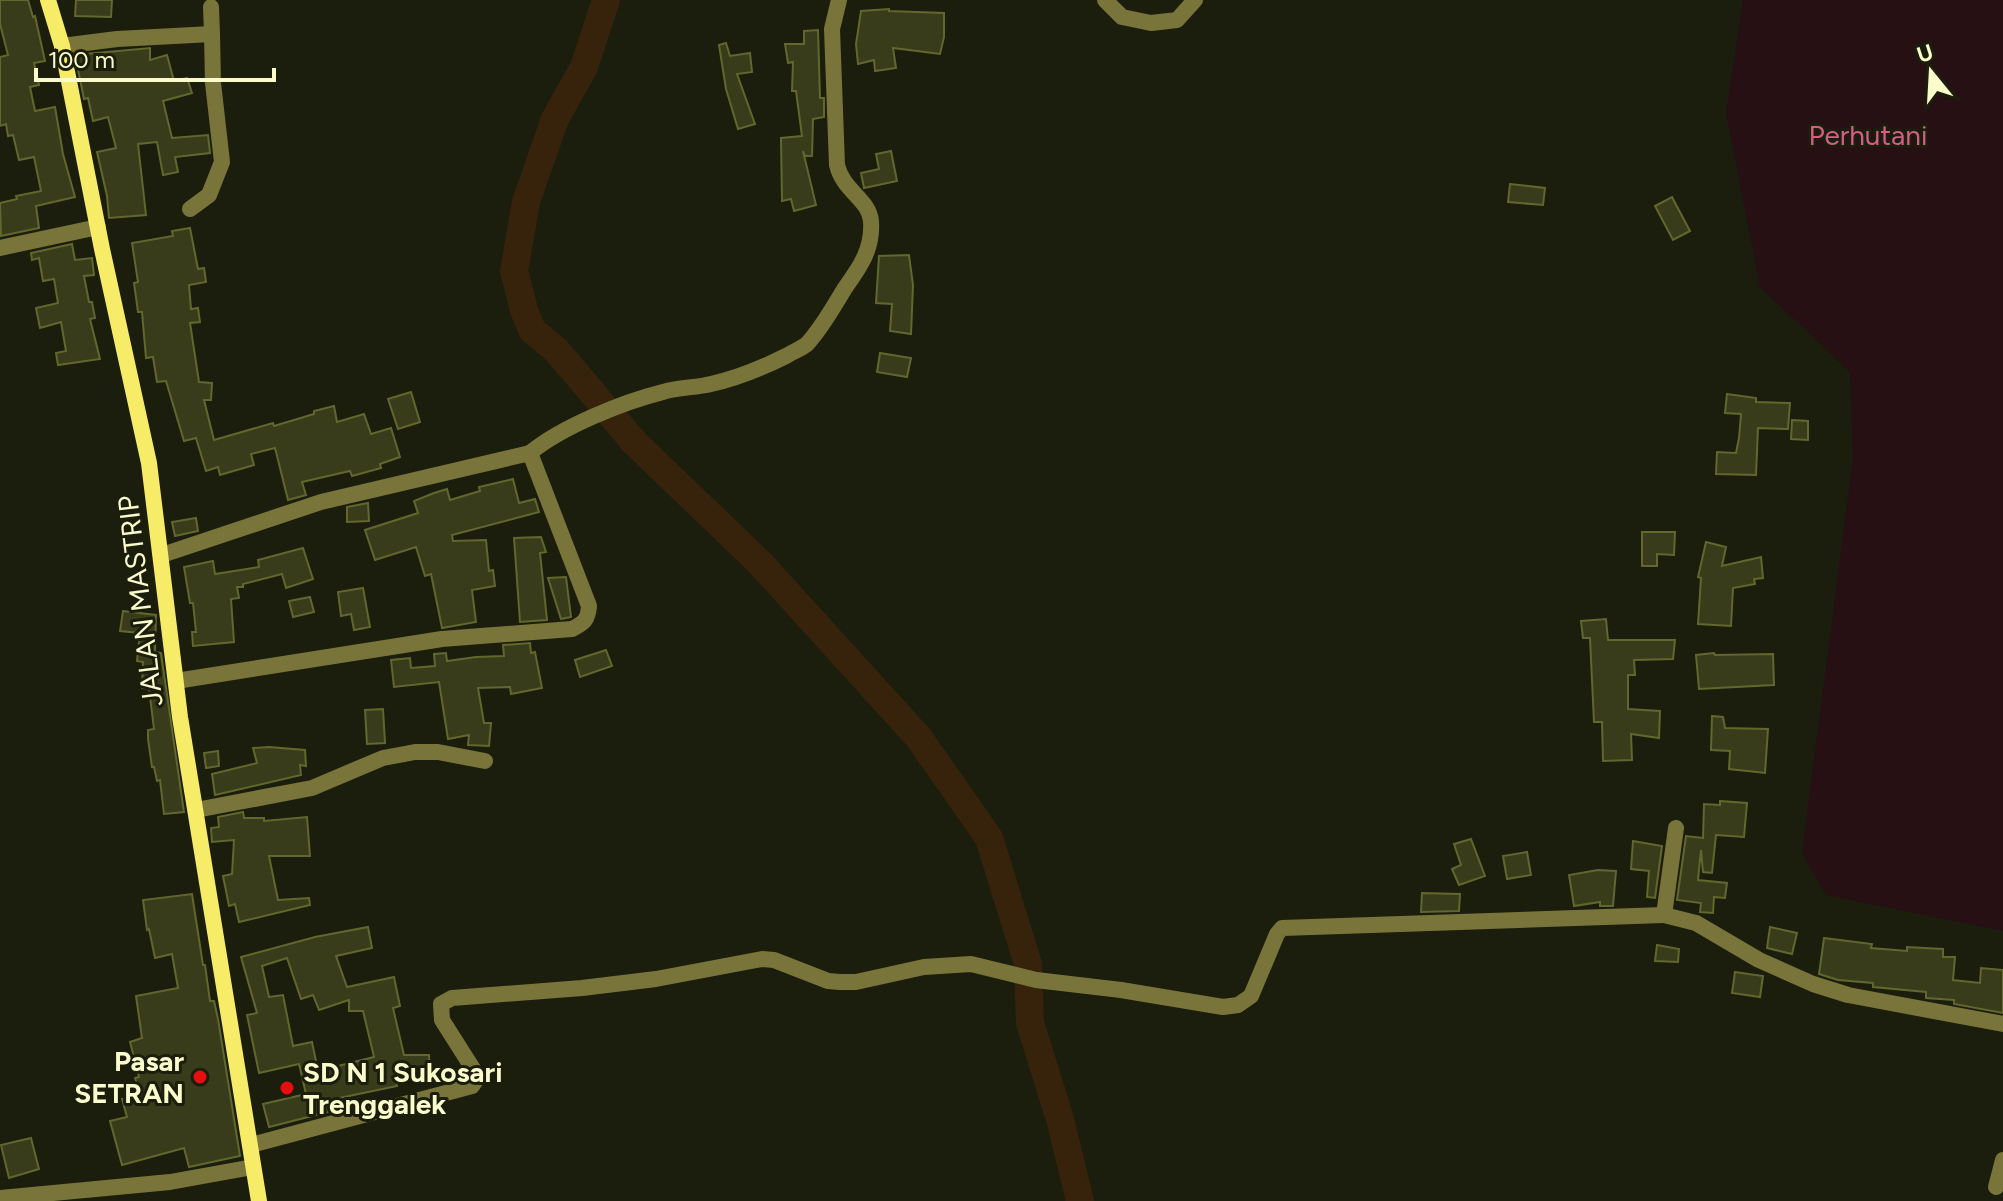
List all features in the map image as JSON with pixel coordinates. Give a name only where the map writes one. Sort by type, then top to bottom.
[{"type":"main road","name":"JALAN MASTRIP","points":[[48,0],[62,46],[149,463],[176,681],[259,1201]]},
{"type":"street","points":[[162,555],[321,502],[530,453],[563,430],[626,404],[665,391],[711,384],[758,370],[806,345],[866,256],[871,237],[871,217],[866,207],[844,185],[837,165],[832,29],[839,0]]},
{"type":"street","points":[[1105,0],[1122,17],[1151,23],[1177,20],[1195,0]]},
{"type":"street","points":[[190,209],[209,195],[222,162],[213,83],[211,7]]},
{"type":"street","points":[[62,46],[117,39],[212,34]]},
{"type":"street","points":[[0,248],[98,227]]},
{"type":"street","points":[[176,681],[442,639],[559,631],[584,623],[589,615],[589,606],[530,453]]},
{"type":"street","points":[[196,810],[312,788],[383,758],[415,752],[438,752],[485,761]]},
{"type":"street","points":[[1664,915],[1676,828]]},
{"type":"street","points":[[251,1145],[472,1086],[476,1080],[475,1072],[442,1020],[441,1004],[452,998],[656,979],[762,959],[774,960],[828,981],[840,982],[856,982],[924,967],[971,964],[1029,978],[1223,1007],[1238,1005],[1251,996],[1282,928],[1664,915],[1696,923],[1759,960],[1813,984],[1848,995],[2003,1024]]},
{"type":"street","points":[[1996,1187],[2003,1160]]},
{"type":"street","points":[[0,1198],[170,1182],[253,1167]]},
{"type":"green space","name":"Perhutani","points":[[1743,0],[2003,0],[2003,931],[1826,895],[1802,853],[1853,458],[1850,372],[1760,287],[1726,113]]},
{"type":"building","points":[[0,0],[28,0],[35,16],[45,61],[34,63],[39,85],[30,87],[35,111],[55,107],[75,197],[36,206],[39,228],[1,236],[0,203],[41,191],[34,157],[19,160],[13,135],[8,136],[6,124],[0,126],[0,57],[8,55],[0,24]]},
{"type":"building","points":[[76,0],[112,0],[111,17],[75,16]]},
{"type":"building","points":[[889,9],[944,13],[940,54],[893,48],[896,68],[875,71],[874,60],[858,64],[856,44],[861,11]]},
{"type":"building","points":[[818,30],[820,98],[824,98],[824,117],[813,119],[812,156],[805,156],[803,151],[816,205],[794,211],[791,199],[782,201],[781,138],[802,136],[796,91],[792,91],[793,62],[788,63],[785,44],[804,44],[804,31]]},
{"type":"building","points":[[726,43],[730,56],[750,53],[752,72],[737,74],[755,124],[738,129],[726,89],[719,45]]},
{"type":"building","points":[[150,48],[150,60],[167,55],[174,81],[187,78],[192,93],[163,101],[172,138],[208,135],[210,153],[175,157],[178,172],[163,175],[157,142],[138,144],[146,215],[109,218],[97,152],[116,148],[108,117],[93,121],[88,98],[84,99],[75,55]]},
{"type":"building","points":[[891,151],[897,181],[864,188],[861,173],[879,169],[876,154]]},
{"type":"building","points":[[1510,184],[1545,188],[1543,205],[1508,202]]},
{"type":"building","points":[[1672,197],[1690,231],[1673,240],[1655,206]]},
{"type":"building","points":[[190,228],[198,269],[204,268],[206,282],[189,285],[191,309],[198,308],[200,322],[190,323],[199,382],[212,383],[211,400],[204,400],[214,440],[273,423],[274,426],[334,406],[337,422],[364,414],[371,434],[391,428],[400,457],[380,464],[381,468],[352,476],[350,471],[302,482],[306,495],[288,500],[275,448],[251,454],[254,465],[220,475],[218,467],[206,471],[196,438],[184,441],[166,381],[157,382],[153,357],[146,358],[142,312],[138,312],[134,283],[138,282],[132,243],[173,236],[172,231]]},
{"type":"building","points":[[72,244],[75,260],[92,258],[94,275],[84,276],[89,302],[92,302],[95,318],[90,319],[100,359],[58,365],[56,353],[66,351],[61,322],[40,328],[36,308],[58,303],[54,279],[43,281],[39,258],[32,260],[31,253]]},
{"type":"building","points":[[909,255],[913,285],[911,334],[890,331],[892,304],[876,303],[879,256]]},
{"type":"building","points":[[880,353],[911,358],[907,377],[877,372]]},
{"type":"building","points":[[411,392],[420,422],[398,429],[388,399]]},
{"type":"building","points":[[1727,394],[1756,398],[1756,402],[1790,403],[1788,429],[1758,428],[1756,475],[1716,474],[1717,452],[1736,453],[1739,438],[1741,414],[1725,413]]},
{"type":"building","points":[[1792,420],[1808,421],[1808,440],[1791,439]]},
{"type":"building","points":[[513,479],[519,503],[535,499],[539,512],[452,535],[453,541],[486,540],[489,571],[493,570],[495,586],[472,590],[476,622],[442,628],[431,574],[425,576],[416,547],[375,560],[365,530],[418,513],[414,501],[434,493],[447,489],[450,500],[480,491],[479,487]]},
{"type":"building","points":[[368,503],[369,521],[347,522],[347,507]]},
{"type":"building","points":[[196,518],[198,531],[175,536],[172,522]]},
{"type":"building","points":[[1642,532],[1675,532],[1674,555],[1657,554],[1657,566],[1642,566]]},
{"type":"building","points":[[541,537],[546,552],[540,553],[547,620],[520,622],[514,538]]},
{"type":"building","points":[[1706,542],[1726,547],[1722,566],[1761,557],[1763,578],[1754,579],[1755,584],[1733,588],[1731,626],[1698,624],[1701,578],[1698,577]]},
{"type":"building","points":[[303,548],[313,579],[286,588],[282,574],[237,587],[239,598],[231,599],[234,642],[193,646],[192,632],[196,632],[193,603],[190,603],[184,567],[213,561],[215,574],[259,567],[258,560]]},
{"type":"building","points":[[566,577],[571,617],[561,619],[548,578]]},
{"type":"building","points":[[363,588],[370,627],[354,630],[351,614],[341,616],[338,592]]},
{"type":"building","points":[[310,597],[314,612],[293,617],[289,601]]},
{"type":"building","points":[[123,611],[156,615],[155,652],[161,653],[184,812],[164,814],[160,780],[157,781],[152,767],[148,739],[148,730],[154,729],[149,689],[142,688],[143,662],[137,661],[140,633],[120,631]]},
{"type":"building","points":[[1606,619],[1608,640],[1675,640],[1673,659],[1634,660],[1635,675],[1628,675],[1628,709],[1660,711],[1659,738],[1631,734],[1632,760],[1603,761],[1602,722],[1594,722],[1590,638],[1583,638],[1581,621]]},
{"type":"building","points":[[530,643],[531,653],[535,652],[542,688],[511,694],[510,687],[478,688],[484,723],[491,723],[489,746],[468,745],[469,735],[448,739],[439,682],[394,687],[391,660],[410,658],[411,668],[435,666],[434,654],[446,653],[447,661],[504,656],[503,645]]},
{"type":"building","points":[[606,650],[612,666],[580,677],[575,660]]},
{"type":"building","points":[[1773,654],[1774,685],[1699,689],[1696,655]]},
{"type":"building","points":[[383,709],[385,743],[367,744],[365,710]]},
{"type":"building","points":[[1712,716],[1723,717],[1725,728],[1768,729],[1765,773],[1729,769],[1730,751],[1711,750]]},
{"type":"building","points":[[253,748],[305,750],[306,766],[300,765],[301,775],[215,795],[212,774],[257,763]]},
{"type":"building","points":[[218,751],[219,766],[206,768],[204,753]]},
{"type":"building","points":[[1720,801],[1747,803],[1744,837],[1716,835],[1712,873],[1703,872],[1701,850],[1698,880],[1727,883],[1725,898],[1714,897],[1713,913],[1700,912],[1701,903],[1677,900],[1686,836],[1703,838],[1704,804],[1720,805]]},
{"type":"building","points":[[243,812],[244,818],[264,818],[264,821],[307,817],[310,856],[269,856],[278,900],[309,898],[310,905],[239,922],[235,904],[229,906],[223,876],[232,874],[234,840],[212,842],[211,828],[219,827],[218,817]]},
{"type":"building","points":[[1471,839],[1485,876],[1459,885],[1452,869],[1461,865],[1454,844]]},
{"type":"building","points":[[1633,841],[1662,846],[1655,898],[1647,897],[1649,871],[1631,869]]},
{"type":"building","points":[[1527,852],[1531,875],[1507,879],[1503,856]]},
{"type":"building","points":[[1598,870],[1616,871],[1613,906],[1600,906],[1600,902],[1574,906],[1569,875]]},
{"type":"building","points":[[1422,893],[1460,894],[1459,911],[1421,912]]},
{"type":"building","points":[[192,894],[210,1001],[214,1001],[218,1019],[240,1156],[189,1167],[184,1148],[122,1165],[110,1121],[127,1117],[122,1099],[140,1094],[130,1042],[142,1038],[136,996],[178,988],[172,954],[155,958],[143,900]]},
{"type":"building","points":[[368,927],[372,948],[336,956],[347,987],[394,977],[400,1006],[393,1008],[404,1055],[429,1055],[430,1079],[396,1081],[397,1086],[325,1101],[328,1112],[269,1127],[263,1104],[306,1094],[299,1064],[259,1073],[247,1015],[257,1013],[241,957],[315,937]],"holes":[[[287,958],[301,999],[313,995],[319,1010],[349,1000],[349,1011],[363,1011],[374,1057],[318,1071],[312,1042],[293,1046],[283,995],[269,997],[262,966]]]},
{"type":"building","points":[[1770,927],[1797,933],[1792,954],[1767,948]]},
{"type":"building","points":[[1824,938],[1872,944],[1871,948],[1907,951],[1907,947],[1943,949],[1943,957],[1955,957],[1953,980],[1980,983],[1981,968],[2003,970],[2003,1013],[1954,1004],[1954,1000],[1926,998],[1926,992],[1873,987],[1873,983],[1838,980],[1819,974]]},
{"type":"building","points":[[1657,945],[1679,949],[1678,962],[1655,961]]},
{"type":"building","points":[[1735,972],[1763,976],[1760,997],[1732,993]]},
{"type":"building","points":[[31,1138],[39,1169],[9,1178],[1,1145]]},
{"type":"waterway","points":[[606,0],[584,67],[555,119],[526,202],[514,271],[524,310],[532,330],[556,350],[635,443],[760,563],[919,738],[989,838],[1028,964],[1030,1023],[1060,1119],[1080,1201]]},
{"type":"place","name":"Pasar SETRAN","points":[[200,1077]]},
{"type":"place","name":"SD N 1 Sukosari Trenggalek","points":[[287,1088]]}]
